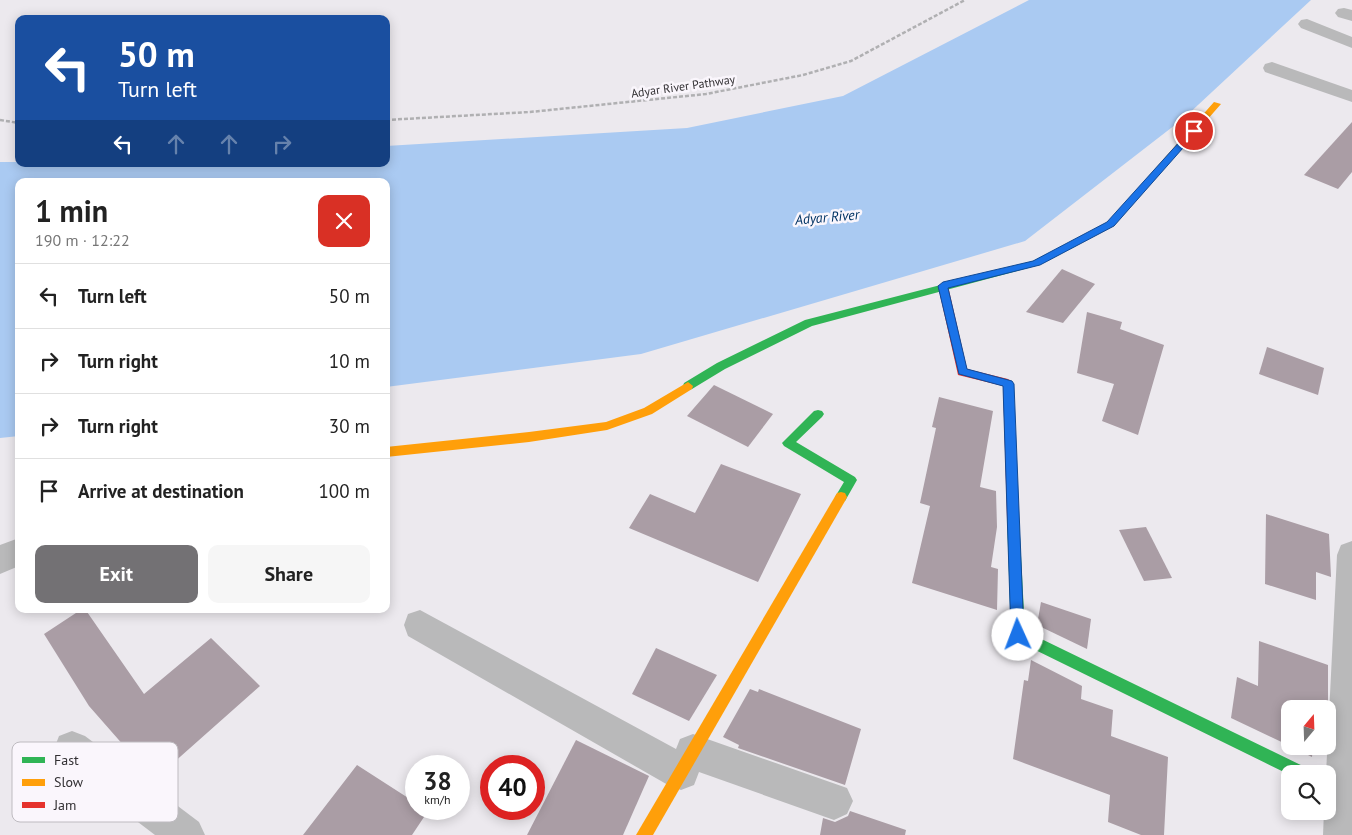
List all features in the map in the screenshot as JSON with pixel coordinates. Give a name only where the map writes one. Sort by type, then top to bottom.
[{"type":"street","points":[[1307,24],[1352,43]]},
{"type":"street","points":[[1272,68],[1352,96]]},
{"type":"street","points":[[390,452],[529,438],[607,426],[648,411],[721,366],[809,323],[877,306],[943,286],[1036,263],[1111,224],[1217,104]]},
{"type":"street","points":[[943,286],[962,372],[1008,384],[1018,635],[1285,765]]},
{"type":"street","points":[[644,835],[850,480],[788,443],[818,414]]},
{"type":"street","points":[[0,560],[15,553]]},
{"type":"street","points":[[1342,835],[1336,789],[1350,698],[1352,554]]},
{"type":"street","points":[[420,625],[687,762],[834,801]]},
{"type":"street","points":[[169,822],[186,835]]},
{"type":"path","name":"Adyar River Pathway","points":[[390,120],[530,112],[706,94],[802,75],[851,61],[965,0]]},
{"type":"path","points":[[0,120],[15,122]]},
{"type":"water","name":"Adyar River","points":[[1029,0],[1311,0],[1184,118],[1025,241],[641,354],[390,386],[390,178],[15,178],[15,436],[0,438],[0,162],[15,162],[15,167],[390,167],[390,146],[687,128],[843,96]]},
{"type":"building","points":[[1352,122],[1352,172],[1338,189],[1304,175]]},
{"type":"building","points":[[1062,269],[1095,284],[1063,323],[1026,312]]},
{"type":"building","points":[[1087,312],[1122,322],[1120,329],[1164,345],[1138,435],[1102,421],[1114,384],[1077,373]]},
{"type":"building","points":[[1267,347],[1324,368],[1318,395],[1259,374]]},
{"type":"building","points":[[714,385],[773,414],[748,447],[687,416]]},
{"type":"building","points":[[939,397],[993,411],[980,487],[996,491],[997,527],[991,567],[998,569],[997,610],[912,583],[930,506],[920,503],[936,428],[932,427]]},
{"type":"building","points":[[721,464],[801,494],[758,582],[629,528],[650,494],[695,513]]},
{"type":"building","points":[[1266,514],[1329,534],[1331,577],[1316,572],[1316,600],[1265,584]]},
{"type":"building","points":[[1146,527],[1172,578],[1144,581],[1119,530]]},
{"type":"building","points":[[1041,602],[1091,619],[1087,649],[1037,625]]},
{"type":"building","points":[[76,613],[88,613],[144,694],[211,638],[260,686],[178,759],[178,742],[121,742],[89,706],[44,634]]},
{"type":"building","points":[[1259,641],[1328,665],[1328,700],[1281,700],[1281,742],[1231,718],[1237,677],[1258,686]]},
{"type":"building","points":[[656,648],[717,675],[689,721],[632,694]]},
{"type":"building","points":[[1031,660],[1082,686],[1081,699],[1113,710],[1111,736],[1168,757],[1164,835],[1141,835],[1108,822],[1110,795],[1013,759],[1024,680],[1028,681]]},
{"type":"building","points":[[750,689],[758,692],[759,689],[861,729],[845,785],[738,748],[739,745],[723,737]]},
{"type":"building","points":[[576,740],[649,776],[623,835],[527,835],[535,820],[545,820],[545,800]]},
{"type":"building","points":[[357,765],[405,796],[405,820],[422,820],[412,835],[303,835]]},
{"type":"building","points":[[850,811],[906,830],[905,835],[820,835],[823,818],[835,822],[848,816]]},
{"type":"traffic: fast","points":[[688,386],[721,366],[809,323],[1036,263],[1073,244]]},
{"type":"traffic: fast","points":[[818,414],[788,443],[851,480],[841,497]]},
{"type":"traffic: fast","points":[[1013,518],[1018,635],[1285,765]]},
{"type":"traffic: slow","points":[[1073,244],[1111,224],[1217,104]]},
{"type":"traffic: slow","points":[[390,452],[529,437],[607,426],[648,411],[688,386]]},
{"type":"traffic: slow","points":[[644,835],[841,497]]},
{"type":"traffic: jam","points":[[943,286],[962,372],[1008,383],[1013,518]]},
{"type":"route","points":[[1018,635],[1008,384],[962,372],[943,286],[1036,263],[1111,224],[1194,131]]}]
